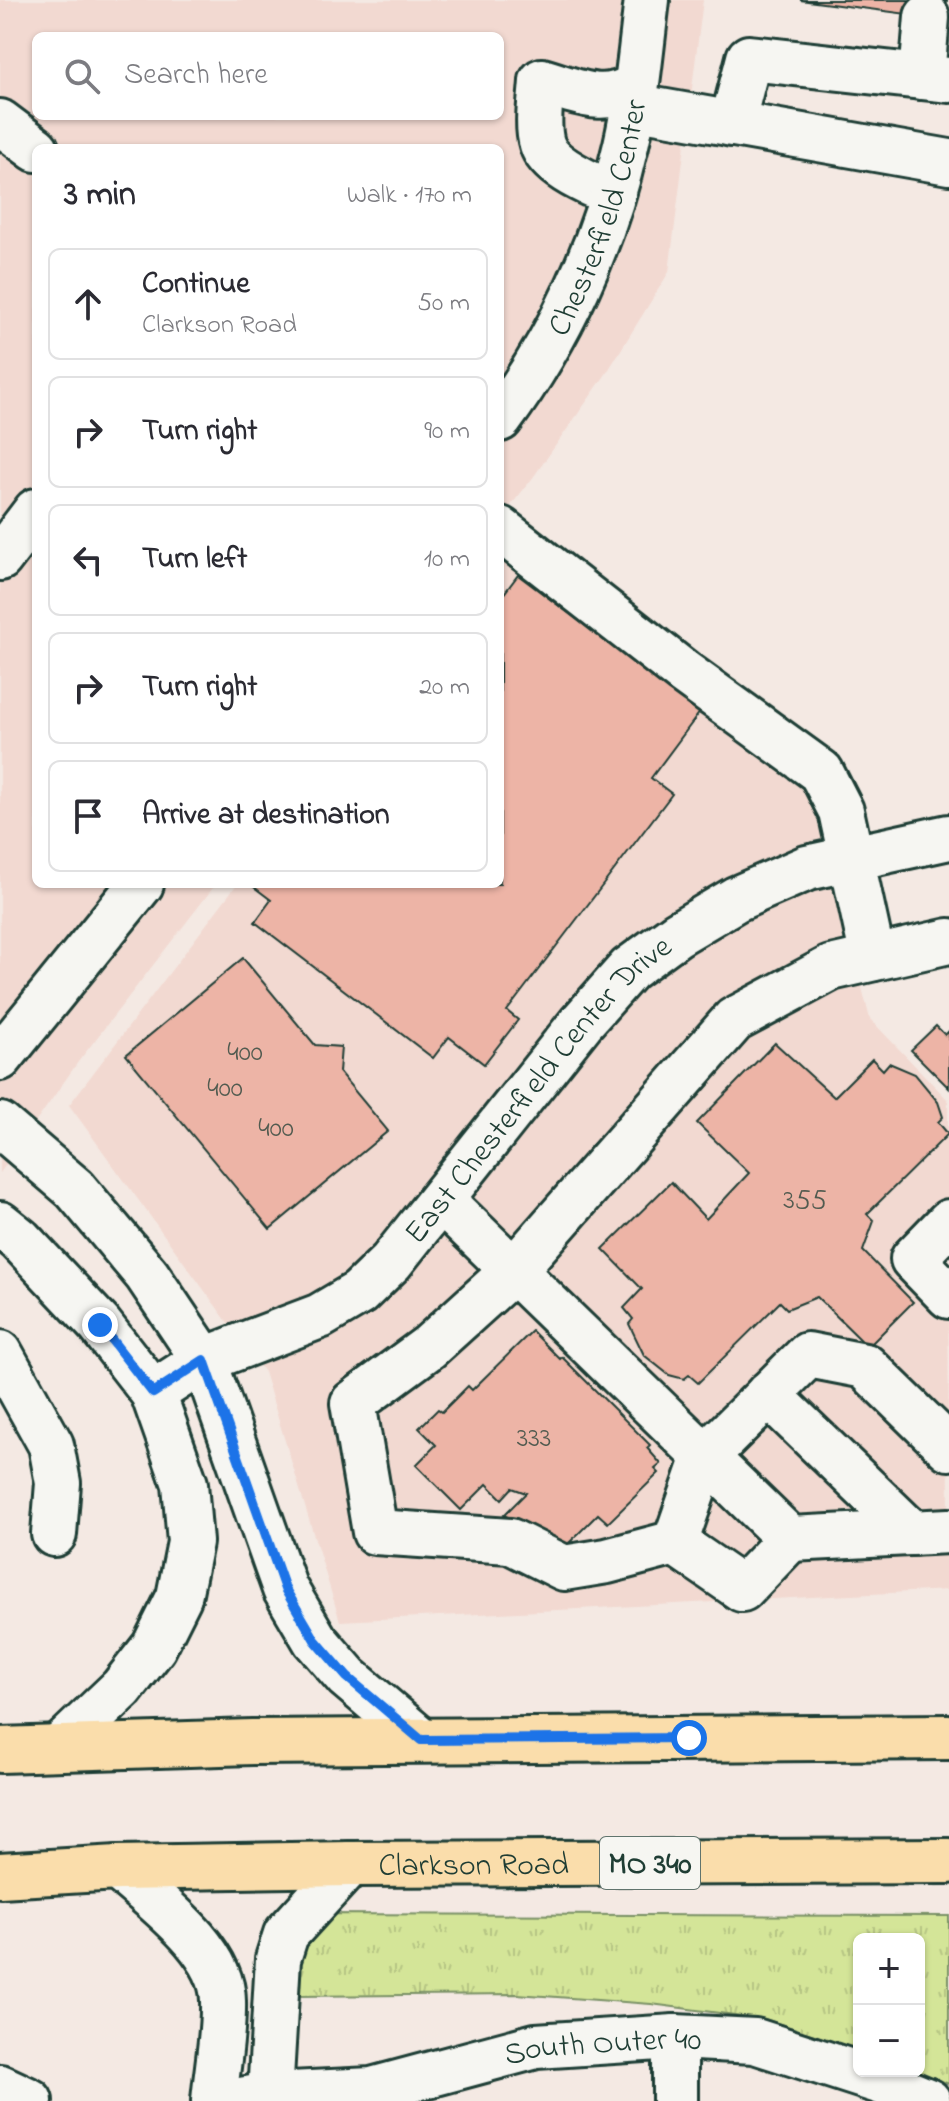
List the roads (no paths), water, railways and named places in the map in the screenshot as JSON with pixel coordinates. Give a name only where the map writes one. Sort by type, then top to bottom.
[{"type":"main road","points":[[0,1750],[421,1740],[949,1737]]},
{"type":"main road","name":"Clarkson Road","points":[[0,1875],[118,1868],[350,1864],[949,1861]]},
{"type":"street","name":"Chesterfield Center","points":[[504,413],[562,321],[597,245],[627,144],[647,0]]},
{"type":"street","points":[[732,124],[749,58],[935,78],[927,17]]},
{"type":"street","points":[[612,194],[571,174],[543,148],[540,136],[542,81],[595,97],[634,96],[732,124],[949,162]]},
{"type":"street","points":[[0,122],[32,146]]},
{"type":"street","points":[[0,558],[32,516]]},
{"type":"street","points":[[504,532],[683,672],[821,772],[841,811],[873,958]]},
{"type":"street","name":"East Chesterfield Center Drive","points":[[153,1393],[204,1360],[320,1316],[359,1293],[391,1262],[581,1023],[629,969],[677,934],[736,899],[807,868],[949,837]]},
{"type":"street","points":[[0,1058],[138,888]]},
{"type":"street","points":[[930,1532],[790,1539],[742,1589],[675,1543],[607,1561],[564,1568],[510,1541],[375,1532],[353,1403],[429,1347],[514,1270],[734,1020],[831,968],[949,941]]},
{"type":"street","points":[[0,1125],[75,1189],[147,1275],[204,1360],[285,1589],[315,1640],[347,1677],[421,1740]]},
{"type":"street","points":[[441,1200],[790,1539]]},
{"type":"street","points":[[949,1222],[913,1259],[949,1296]]},
{"type":"street","points":[[0,1224],[20,1240],[100,1325],[153,1393],[185,1484],[190,1542],[179,1597],[154,1647],[122,1688],[60,1747]]},
{"type":"street","points":[[0,1353],[51,1445],[58,1483],[54,1534]]},
{"type":"street","points":[[675,1543],[705,1457],[808,1355],[865,1366],[949,1448]]},
{"type":"street","points":[[768,1394],[930,1532]]},
{"type":"street","name":"South Outer 40","points":[[350,1864],[286,1934],[278,1959],[273,2007],[253,2098],[372,2090],[536,2046],[675,2037],[755,2041],[879,2081],[928,2101]]},
{"type":"street","points":[[118,1868],[186,1930],[212,1961],[224,1998],[214,2101]]},
{"type":"street","points":[[675,2037],[675,2101]]},
{"type":"street","points":[[0,2087],[30,2101]]}]
